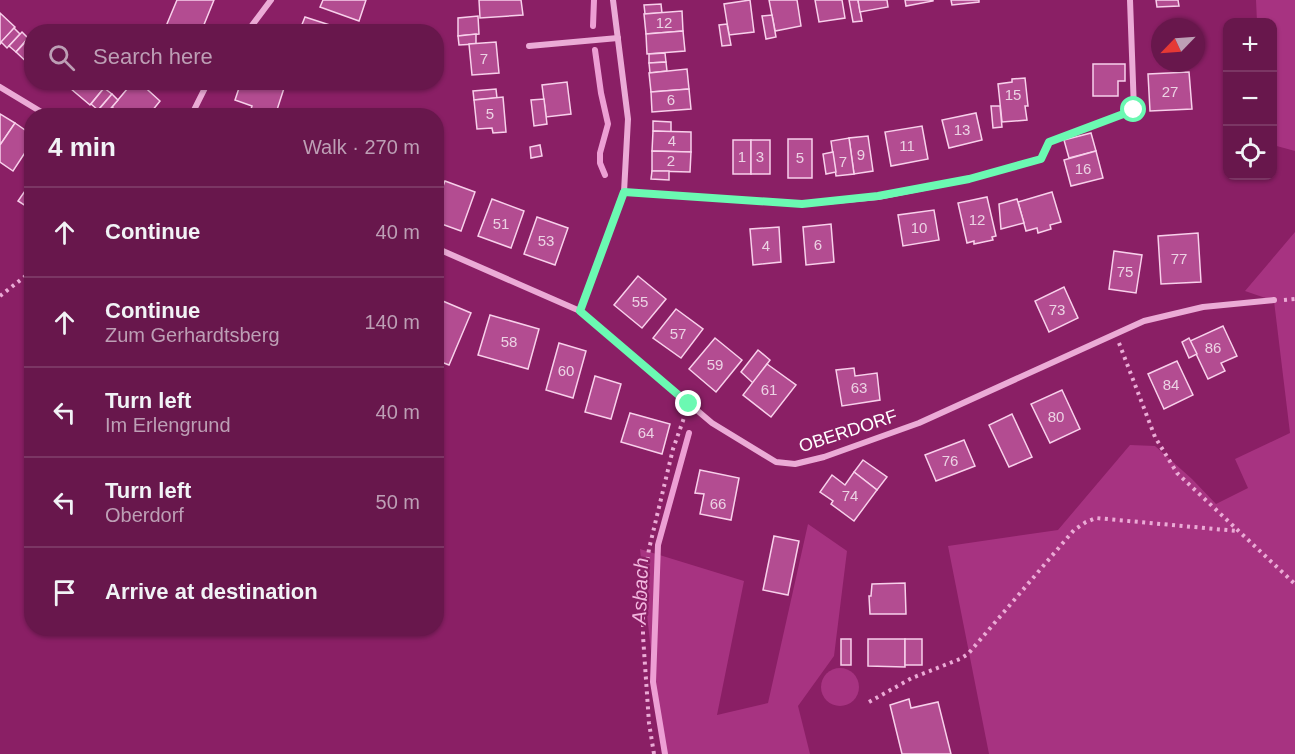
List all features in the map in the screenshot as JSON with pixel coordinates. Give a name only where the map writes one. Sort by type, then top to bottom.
[{"type":"street","points":[[253,24],[271,0]]},
{"type":"street","points":[[580,311],[624,192],[628,119],[613,0]]},
{"type":"street","points":[[1130,0],[1134,110]]},
{"type":"street","points":[[529,46],[618,38]]},
{"type":"street","points":[[0,87],[35,108]]},
{"type":"street","points":[[195,108],[204,90]]},
{"type":"street","points":[[624,192],[802,204],[878,196],[969,179],[1041,159]]},
{"type":"street","name":"OBERDORF","points":[[444,252],[580,311],[712,423],[776,462],[795,464],[824,457],[919,423],[1144,321],[1203,307],[1274,300]]},
{"type":"lane","points":[[1041,159],[1049,142],[1134,110]]},
{"type":"path","points":[[0,296],[24,277]]},
{"type":"path","points":[[1116,334],[1155,437],[1177,473],[1295,584]]},
{"type":"path","points":[[654,754],[649,723],[643,636],[643,588],[649,549],[673,449],[689,404]]},
{"type":"path","points":[[869,702],[912,678],[968,654],[1074,530],[1086,522],[1096,518],[1237,531]]},
{"type":"shaded area","points":[[1256,0],[1295,0],[1295,151],[1277,146],[1277,18],[1257,18]]},
{"type":"shaded area","points":[[1295,232],[1295,754],[989,754],[948,546],[1058,530],[1130,445],[1155,446],[1216,504],[1248,488],[1235,459],[1290,433],[1274,301],[1245,291]]},
{"type":"shaded area","points":[[808,524],[847,551],[834,656],[798,706],[810,754],[662,754],[640,549],[744,581],[717,715],[768,703]]},
{"type":"shaded area","points":[[840,668],[847,669],[853,674],[858,680],[858,694],[853,700],[847,705],[840,706],[833,705],[827,700],[822,694],[821,687],[822,680],[827,674],[833,669]]},
{"type":"building","points":[[177,0],[214,0],[204,24],[167,24]]},
{"type":"building","points":[[323,0],[366,0],[359,21],[320,7]]},
{"type":"building","points":[[479,0],[521,0],[523,15],[480,18]]},
{"type":"building","points":[[750,0],[754,32],[729,35],[724,4]]},
{"type":"building","points":[[769,0],[797,0],[801,26],[775,31]]},
{"type":"building","points":[[815,0],[842,0],[845,18],[819,22]]},
{"type":"building","points":[[849,0],[858,0],[862,21],[853,22]]},
{"type":"building","points":[[858,0],[887,0],[888,7],[860,12]]},
{"type":"building","points":[[905,0],[933,0],[933,1],[906,6]]},
{"type":"building","points":[[951,0],[979,0],[979,2],[952,5]]},
{"type":"building","points":[[1156,0],[1178,0],[1179,6],[1157,7]]},
{"type":"building","points":[[661,4],[662,13],[645,14],[644,5]]},
{"type":"building","points":[[682,11],[683,31],[646,34],[644,14]]},
{"type":"building","points":[[0,13],[15,27],[0,44]]},
{"type":"building","points":[[772,15],[776,37],[766,39],[762,16]]},
{"type":"building","points":[[478,16],[479,34],[458,36],[458,18]]},
{"type":"building","points":[[305,17],[327,24],[302,24]]},
{"type":"building","points":[[727,24],[731,45],[722,46],[719,25]]},
{"type":"building","points":[[14,28],[20,34],[7,48],[1,42]]},
{"type":"building","points":[[683,31],[685,51],[647,54],[646,34]]},
{"type":"building","points":[[22,32],[24,34],[24,43],[16,52],[9,46]]},
{"type":"building","points":[[476,34],[476,44],[459,45],[458,36]]},
{"type":"building","points":[[496,42],[499,73],[472,75],[469,44]]},
{"type":"building","points":[[24,44],[24,60],[16,52]]},
{"type":"building","points":[[665,53],[666,62],[649,63],[649,54]]},
{"type":"building","points":[[666,62],[667,71],[650,73],[649,63]]},
{"type":"building","points":[[1093,64],[1125,64],[1125,81],[1118,81],[1118,96],[1093,96]]},
{"type":"building","points":[[687,69],[689,89],[651,92],[649,73]]},
{"type":"building","points":[[1189,72],[1192,109],[1150,111],[1148,74]]},
{"type":"building","points":[[1025,78],[1027,120],[1002,122],[998,84],[1012,82],[1012,79]]},
{"type":"building","points":[[567,82],[571,114],[546,117],[542,85]]},
{"type":"building","points":[[496,89],[497,98],[474,100],[473,91]]},
{"type":"building","points":[[689,89],[691,109],[652,112],[651,92]]},
{"type":"building","points":[[72,90],[102,90],[90,105]]},
{"type":"building","points":[[102,90],[112,94],[100,108],[91,104]]},
{"type":"building","points":[[126,90],[148,90],[160,101],[154,108],[112,107]]},
{"type":"building","points":[[238,90],[283,90],[278,108],[251,108],[252,106],[235,100]]},
{"type":"building","points":[[112,94],[118,100],[111,108],[100,108]]},
{"type":"building","points":[[503,97],[506,132],[493,133],[492,128],[477,129],[474,100]]},
{"type":"building","points":[[544,99],[547,124],[534,126],[531,100]]},
{"type":"building","points":[[991,106],[1000,106],[1002,127],[993,128]]},
{"type":"building","points":[[976,113],[982,140],[949,148],[942,120]]},
{"type":"building","points":[[0,114],[15,123],[0,145]]},
{"type":"building","points":[[653,121],[671,122],[671,132],[653,131]]},
{"type":"building","points":[[15,123],[24,129],[24,154],[13,171],[0,162],[0,145]]},
{"type":"building","points":[[922,126],[928,159],[891,166],[885,132]]},
{"type":"building","points":[[653,131],[691,132],[691,152],[652,151]]},
{"type":"building","points":[[1091,133],[1096,151],[1069,158],[1064,140]]},
{"type":"building","points":[[868,136],[873,171],[854,174],[849,138]]},
{"type":"building","points":[[849,138],[854,174],[836,176],[831,141]]},
{"type":"building","points":[[788,139],[812,139],[812,178],[788,178]]},
{"type":"building","points":[[733,140],[751,140],[751,174],[733,174]]},
{"type":"building","points":[[751,140],[770,140],[770,174],[751,174]]},
{"type":"building","points":[[540,145],[542,156],[531,158],[530,147]]},
{"type":"building","points":[[652,151],[691,152],[690,172],[652,171]]},
{"type":"building","points":[[1096,151],[1103,178],[1071,186],[1064,160]]},
{"type":"building","points":[[833,152],[836,172],[826,174],[823,154]]},
{"type":"building","points":[[652,171],[669,171],[669,180],[651,179]]},
{"type":"building","points":[[445,181],[475,192],[461,231],[444,225]]},
{"type":"building","points":[[24,192],[24,205],[18,201]]},
{"type":"building","points":[[1052,192],[1061,222],[1050,225],[1051,229],[1038,233],[1037,228],[1026,231],[1018,202]]},
{"type":"building","points":[[987,197],[996,236],[992,237],[993,240],[967,243],[958,203]]},
{"type":"building","points":[[492,199],[524,211],[511,248],[478,236]]},
{"type":"building","points":[[1017,199],[1024,223],[1001,229],[999,204]]},
{"type":"building","points":[[934,210],[939,240],[903,246],[898,215]]},
{"type":"building","points":[[537,217],[568,228],[555,265],[524,254]]},
{"type":"building","points":[[831,224],[834,262],[806,265],[803,227]]},
{"type":"building","points":[[779,227],[781,262],[753,265],[750,229]]},
{"type":"building","points":[[1198,233],[1201,282],[1161,284],[1158,236]]},
{"type":"building","points":[[1114,251],[1142,255],[1136,293],[1109,289]]},
{"type":"building","points":[[638,276],[666,299],[642,328],[614,305]]},
{"type":"building","points":[[1064,287],[1078,318],[1049,332],[1035,301]]},
{"type":"building","points":[[444,302],[471,313],[449,365],[444,363]]},
{"type":"building","points":[[676,309],[703,329],[681,358],[653,338]]},
{"type":"building","points":[[490,315],[539,329],[528,369],[478,355]]},
{"type":"building","points":[[1223,326],[1237,356],[1221,363],[1225,371],[1208,379],[1190,341]]},
{"type":"building","points":[[715,338],[742,360],[716,392],[689,369]]},
{"type":"building","points":[[1189,338],[1197,354],[1189,358],[1182,342]]},
{"type":"building","points":[[559,343],[586,351],[573,398],[546,390]]},
{"type":"building","points":[[758,350],[770,360],[753,383],[741,372]]},
{"type":"building","points":[[1177,361],[1193,395],[1164,409],[1148,374]]},
{"type":"building","points":[[767,364],[796,385],[771,417],[743,395]]},
{"type":"building","points":[[854,368],[855,376],[877,373],[880,400],[842,406],[836,370]]},
{"type":"building","points":[[595,376],[621,384],[611,419],[585,412]]},
{"type":"building","points":[[1062,390],[1080,429],[1050,443],[1031,404]]},
{"type":"building","points":[[630,413],[670,424],[662,454],[621,442]]},
{"type":"building","points":[[1012,414],[1032,457],[1009,467],[989,425]]},
{"type":"building","points":[[964,440],[975,466],[936,481],[925,455]]},
{"type":"building","points":[[863,460],[887,477],[877,490],[854,472]]},
{"type":"building","points":[[700,470],[739,478],[731,520],[700,514],[704,494],[695,493]]},
{"type":"building","points":[[854,472],[877,490],[854,521],[831,504],[833,501],[820,492],[832,475],[845,485]]},
{"type":"building","points":[[774,536],[799,541],[788,595],[763,590]]},
{"type":"building","points":[[905,583],[906,614],[870,614],[869,596],[871,596],[872,584]]},
{"type":"building","points":[[841,639],[851,639],[851,665],[841,665]]},
{"type":"building","points":[[868,639],[905,639],[905,667],[868,666]]},
{"type":"building","points":[[905,639],[922,639],[922,665],[905,665]]},
{"type":"building","points":[[909,699],[911,708],[938,702],[951,754],[902,754],[890,705]]},
{"type":"waterway","name":"Asbach","points":[[593,26],[594,0]]},
{"type":"waterway","name":"Asbach","points":[[595,50],[608,124],[600,153],[600,163],[605,175]]},
{"type":"waterway","name":"Asbach","points":[[665,754],[653,682],[658,545],[689,433]]},
{"type":"route","points":[[689,404],[580,311],[624,192],[802,204],[878,196],[969,179],[1041,159],[1049,142],[1134,110]]}]
